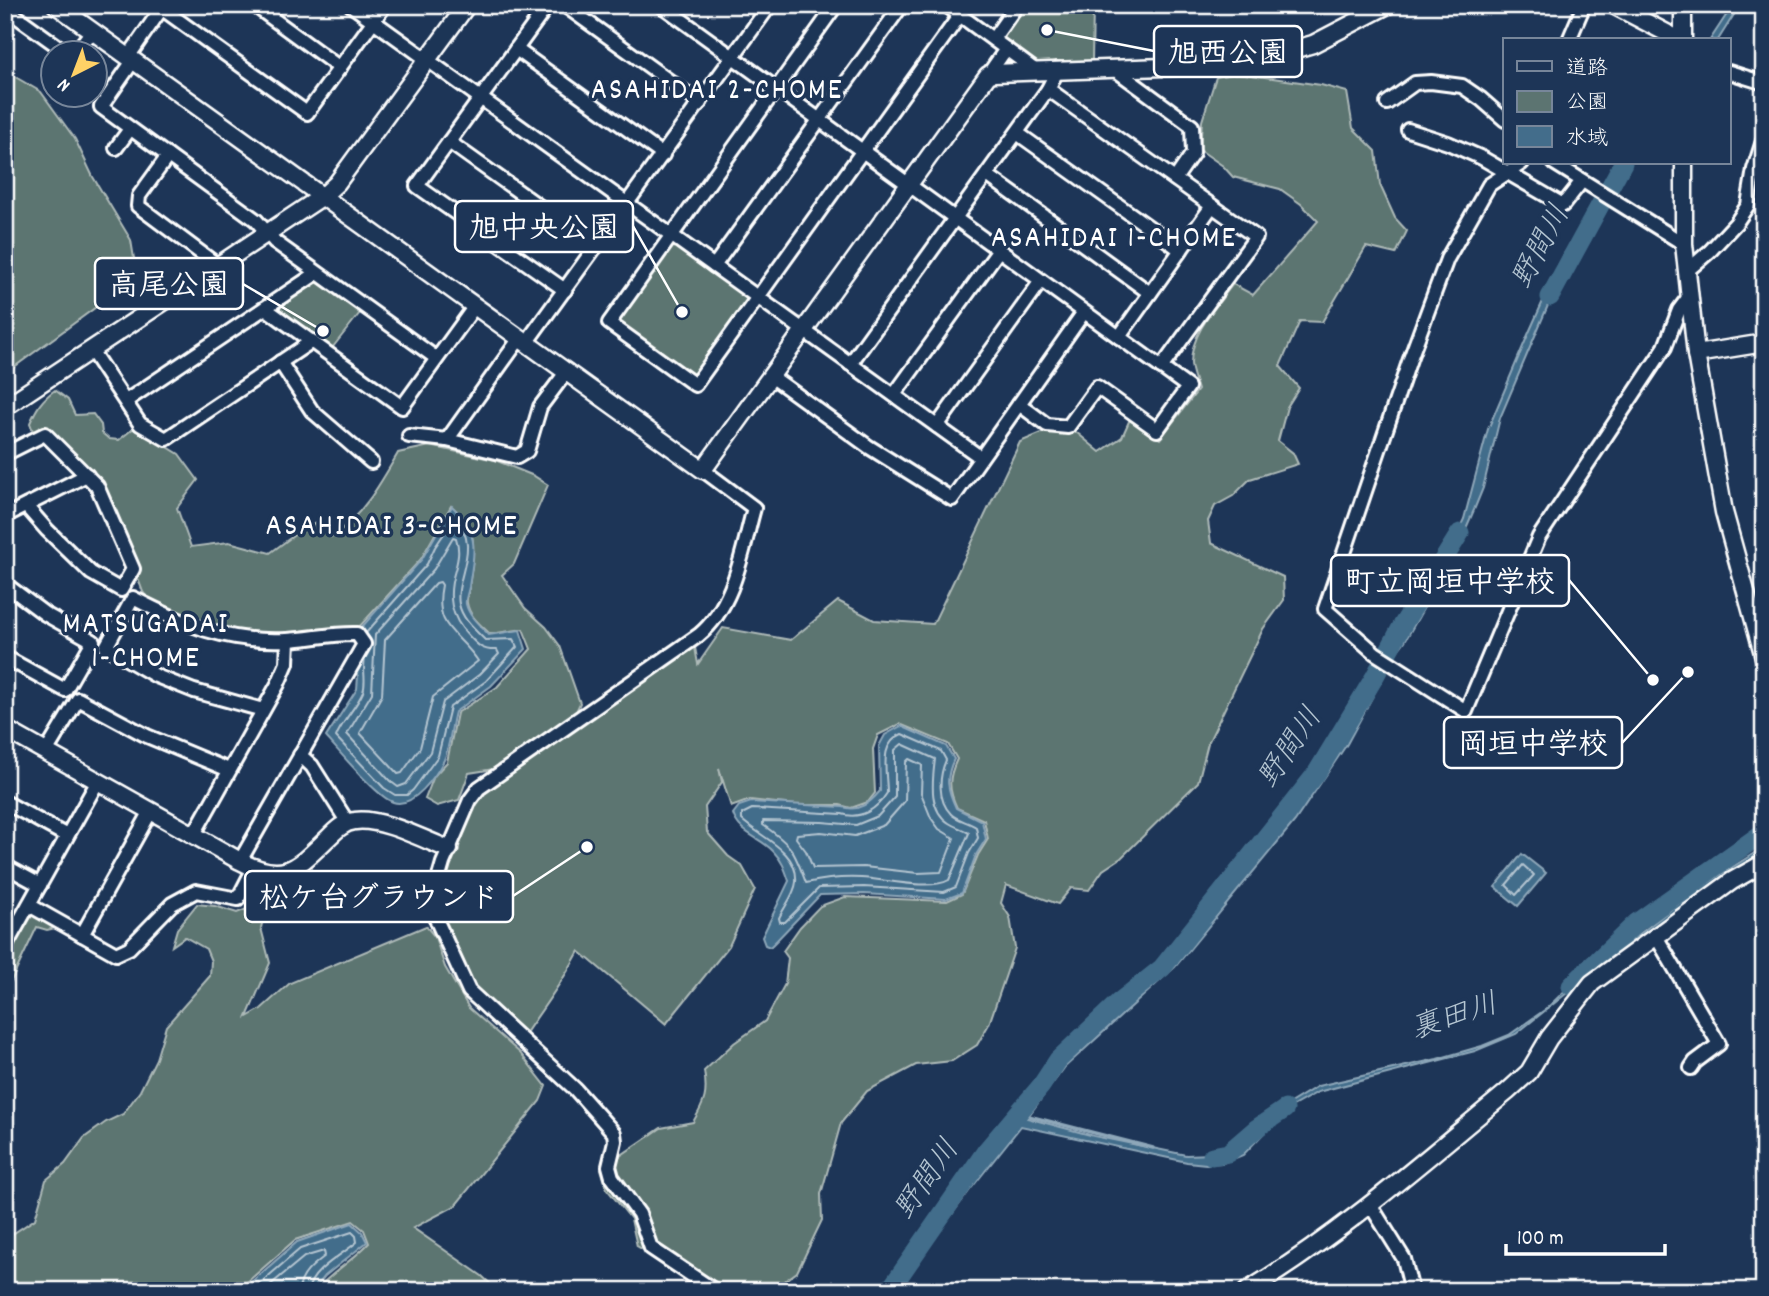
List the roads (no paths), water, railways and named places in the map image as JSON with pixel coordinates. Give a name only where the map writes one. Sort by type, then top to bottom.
[{"type":"street","points":[[13,5],[9,11],[47,38]]},
{"type":"street","points":[[57,5],[754,508],[729,592],[717,618],[699,635],[479,788],[470,800],[449,849],[434,894],[434,911],[464,983],[475,998],[551,1065],[604,1120],[614,1133],[615,1141],[609,1166],[612,1177],[639,1214],[652,1248],[715,1291]]},
{"type":"street","points":[[254,5],[340,68]]},
{"type":"street","points":[[351,5],[980,457]]},
{"type":"street","points":[[385,5],[307,113],[161,6],[101,107],[256,220],[275,242],[436,358]]},
{"type":"street","points":[[5,407],[323,196],[337,183],[467,5]]},
{"type":"street","points":[[548,5],[417,186],[565,290]]},
{"type":"street","points":[[564,5],[700,103]]},
{"type":"street","points":[[661,5],[1188,387],[1157,430],[1097,387],[1068,427],[1047,425],[1019,404]]},
{"type":"street","points":[[836,5],[609,323],[695,385],[960,15]]},
{"type":"street","points":[[714,266],[902,5]]},
{"type":"street","points":[[946,5],[1036,71]]},
{"type":"street","points":[[993,39],[1017,5]]},
{"type":"street","points":[[988,75],[1058,69],[1221,65],[1279,54],[1313,44],[1388,5]]},
{"type":"street","points":[[1570,38],[1584,5]]},
{"type":"street","points":[[1613,5],[1677,38]]},
{"type":"street","points":[[1681,38],[1683,5]]},
{"type":"street","points":[[447,440],[565,290],[628,204],[733,58],[763,8]]},
{"type":"street","points":[[87,38],[92,31]]},
{"type":"street","points":[[516,49],[663,155]]},
{"type":"street","points":[[703,470],[1006,49]]},
{"type":"street","points":[[1113,68],[1192,126],[1193,153],[1175,179]]},
{"type":"street","points":[[850,364],[1048,89],[1058,69]]},
{"type":"street","points":[[1730,72],[1764,83]]},
{"type":"street","points":[[1387,103],[1415,83],[1462,86],[1503,118]]},
{"type":"street","points":[[1048,89],[1256,237],[1161,368]]},
{"type":"street","points":[[116,148],[131,129]]},
{"type":"street","points":[[1408,130],[1482,158],[1563,205],[1582,181]]},
{"type":"street","points":[[1017,132],[1181,250]]},
{"type":"street","points":[[1687,271],[1719,242],[1748,205],[1754,169],[1764,138]]},
{"type":"street","points":[[449,142],[596,247]]},
{"type":"street","points":[[168,156],[139,195],[138,206],[218,265]]},
{"type":"street","points":[[1520,164],[1489,185],[1447,259],[1325,609],[1375,653],[1466,711],[1539,537],[1665,347],[1679,310],[1688,298]]},
{"type":"street","points":[[1555,164],[1684,244]]},
{"type":"street","points":[[1684,164],[1684,244],[1696,354],[1724,512],[1764,657]]},
{"type":"street","points":[[987,174],[1150,293]]},
{"type":"street","points":[[1119,337],[1212,206]]},
{"type":"street","points":[[894,395],[999,250]]},
{"type":"street","points":[[126,401],[317,273]]},
{"type":"street","points":[[937,426],[1041,281]]},
{"type":"street","points":[[265,308],[402,407],[475,306]]},
{"type":"street","points":[[771,376],[869,447],[952,499],[1084,312]]},
{"type":"street","points":[[91,350],[140,424],[166,439],[312,341]]},
{"type":"street","points":[[1696,354],[1764,343]]},
{"type":"street","points":[[280,362],[312,411],[371,462]]},
{"type":"street","points":[[409,436],[447,440],[517,457],[527,451],[540,407],[567,371]]},
{"type":"street","points":[[5,454],[45,434],[97,486],[133,569],[121,590],[91,573],[54,538],[26,506]]},
{"type":"street","points":[[5,516],[87,475]]},
{"type":"street","points":[[5,584],[45,614],[93,641],[65,690],[5,657]]},
{"type":"street","points":[[29,905],[116,954],[129,948],[172,904],[196,891],[237,899],[247,865],[300,755],[364,644],[357,634],[288,640],[237,639],[178,622],[133,598],[106,648],[156,676],[194,691],[263,710]]},
{"type":"street","points":[[194,834],[287,663],[288,640]]},
{"type":"street","points":[[46,752],[78,699],[147,736],[229,770]]},
{"type":"street","points":[[5,729],[247,865],[277,874],[296,868],[338,828],[348,823],[369,821],[449,849]]},
{"type":"street","points":[[300,755],[312,766],[348,823]]},
{"type":"street","points":[[7,938],[29,905],[98,781]]},
{"type":"street","points":[[5,802],[67,836]]},
{"type":"street","points":[[82,935],[151,811]]},
{"type":"street","points":[[1247,1291],[1371,1206],[1529,1072],[1549,1038],[1592,983],[1732,881],[1764,863]]},
{"type":"street","points":[[5,866],[40,885]]},
{"type":"street","points":[[1657,938],[1719,1044],[1691,1068]]},
{"type":"street","points":[[1371,1206],[1404,1259],[1412,1291]]},
{"type":"water","points":[[1733,5],[1740,5],[1719,38],[1711,38]]},
{"type":"water","name":"野間川","points":[[1621,164],[1626,164],[1566,263],[1500,418],[1483,488],[1457,549],[1347,744],[1295,821],[1175,967],[1065,1067],[1027,1118],[1094,1136],[1186,1155],[1213,1154],[1238,1147],[1277,1111],[1318,1086],[1437,1059],[1509,1035],[1546,1009],[1581,975],[1693,892],[1764,847],[1764,853],[1572,989],[1516,1034],[1475,1051],[1318,1092],[1286,1110],[1243,1155],[1223,1163],[1187,1162],[1021,1126],[896,1291],[886,1291],[1060,1062],[1165,969],[1270,844],[1311,787],[1440,569],[1464,519],[1488,429],[1564,254]]},
{"type":"water","points":[[452,506],[468,526],[473,544],[473,564],[466,600],[470,613],[489,635],[520,630],[526,649],[491,686],[455,712],[446,755],[430,782],[408,801],[393,802],[368,783],[326,737],[357,689],[358,676],[354,671],[361,628],[422,559]]},
{"type":"water","points":[[901,726],[946,746],[954,759],[948,784],[956,808],[982,821],[986,839],[976,855],[962,893],[946,899],[864,894],[820,895],[770,947],[765,945],[762,937],[789,881],[776,854],[745,831],[733,814],[739,806],[751,802],[849,808],[864,805],[880,791],[879,746],[885,735]]},
{"type":"water","points":[[1522,854],[1546,873],[1518,906],[1495,887]]},
{"type":"water","points":[[352,1223],[362,1232],[367,1242],[325,1276],[313,1291],[241,1291],[297,1242]]},
{"type":"waterway","name":"野間川","points":[[1550,297],[1622,164]]},
{"type":"waterway","name":"野間川","points":[[889,1291],[986,1151],[1041,1086],[1058,1060],[1119,1002],[1162,968],[1316,774],[1403,624],[1460,533]]},
{"type":"waterway","name":"裏田川","points":[[1571,986],[1636,923],[1764,832]]},
{"type":"waterway","name":"裏田川","points":[[1212,1156],[1228,1153],[1285,1109]]},
{"type":"waterway","points":[[1017,1113],[1153,1148]]},
{"type":"place","name":"旭西公園","points":[[1047,30]]},
{"type":"place","name":"旭中央公園","points":[[682,312]]},
{"type":"place","name":"高尾公園","points":[[323,331]]},
{"type":"place","name":"岡垣中学校","points":[[1688,672]]},
{"type":"place","name":"町立岡垣中学校","points":[[1653,680]]},
{"type":"place","name":"松ケ台グラウンド","points":[[587,847]]},
{"type":"district","name":"ASAHIDAI 2-CHOME","points":[[717,92]]},
{"type":"district","name":"ASAHIDAI 1-CHOME","points":[[1114,240]]},
{"type":"district","name":"ASAHIDAI 3-CHOME","points":[[392,528]]},
{"type":"district","name":"MATSUGADAI 1-CHOME","points":[[146,643]]}]
